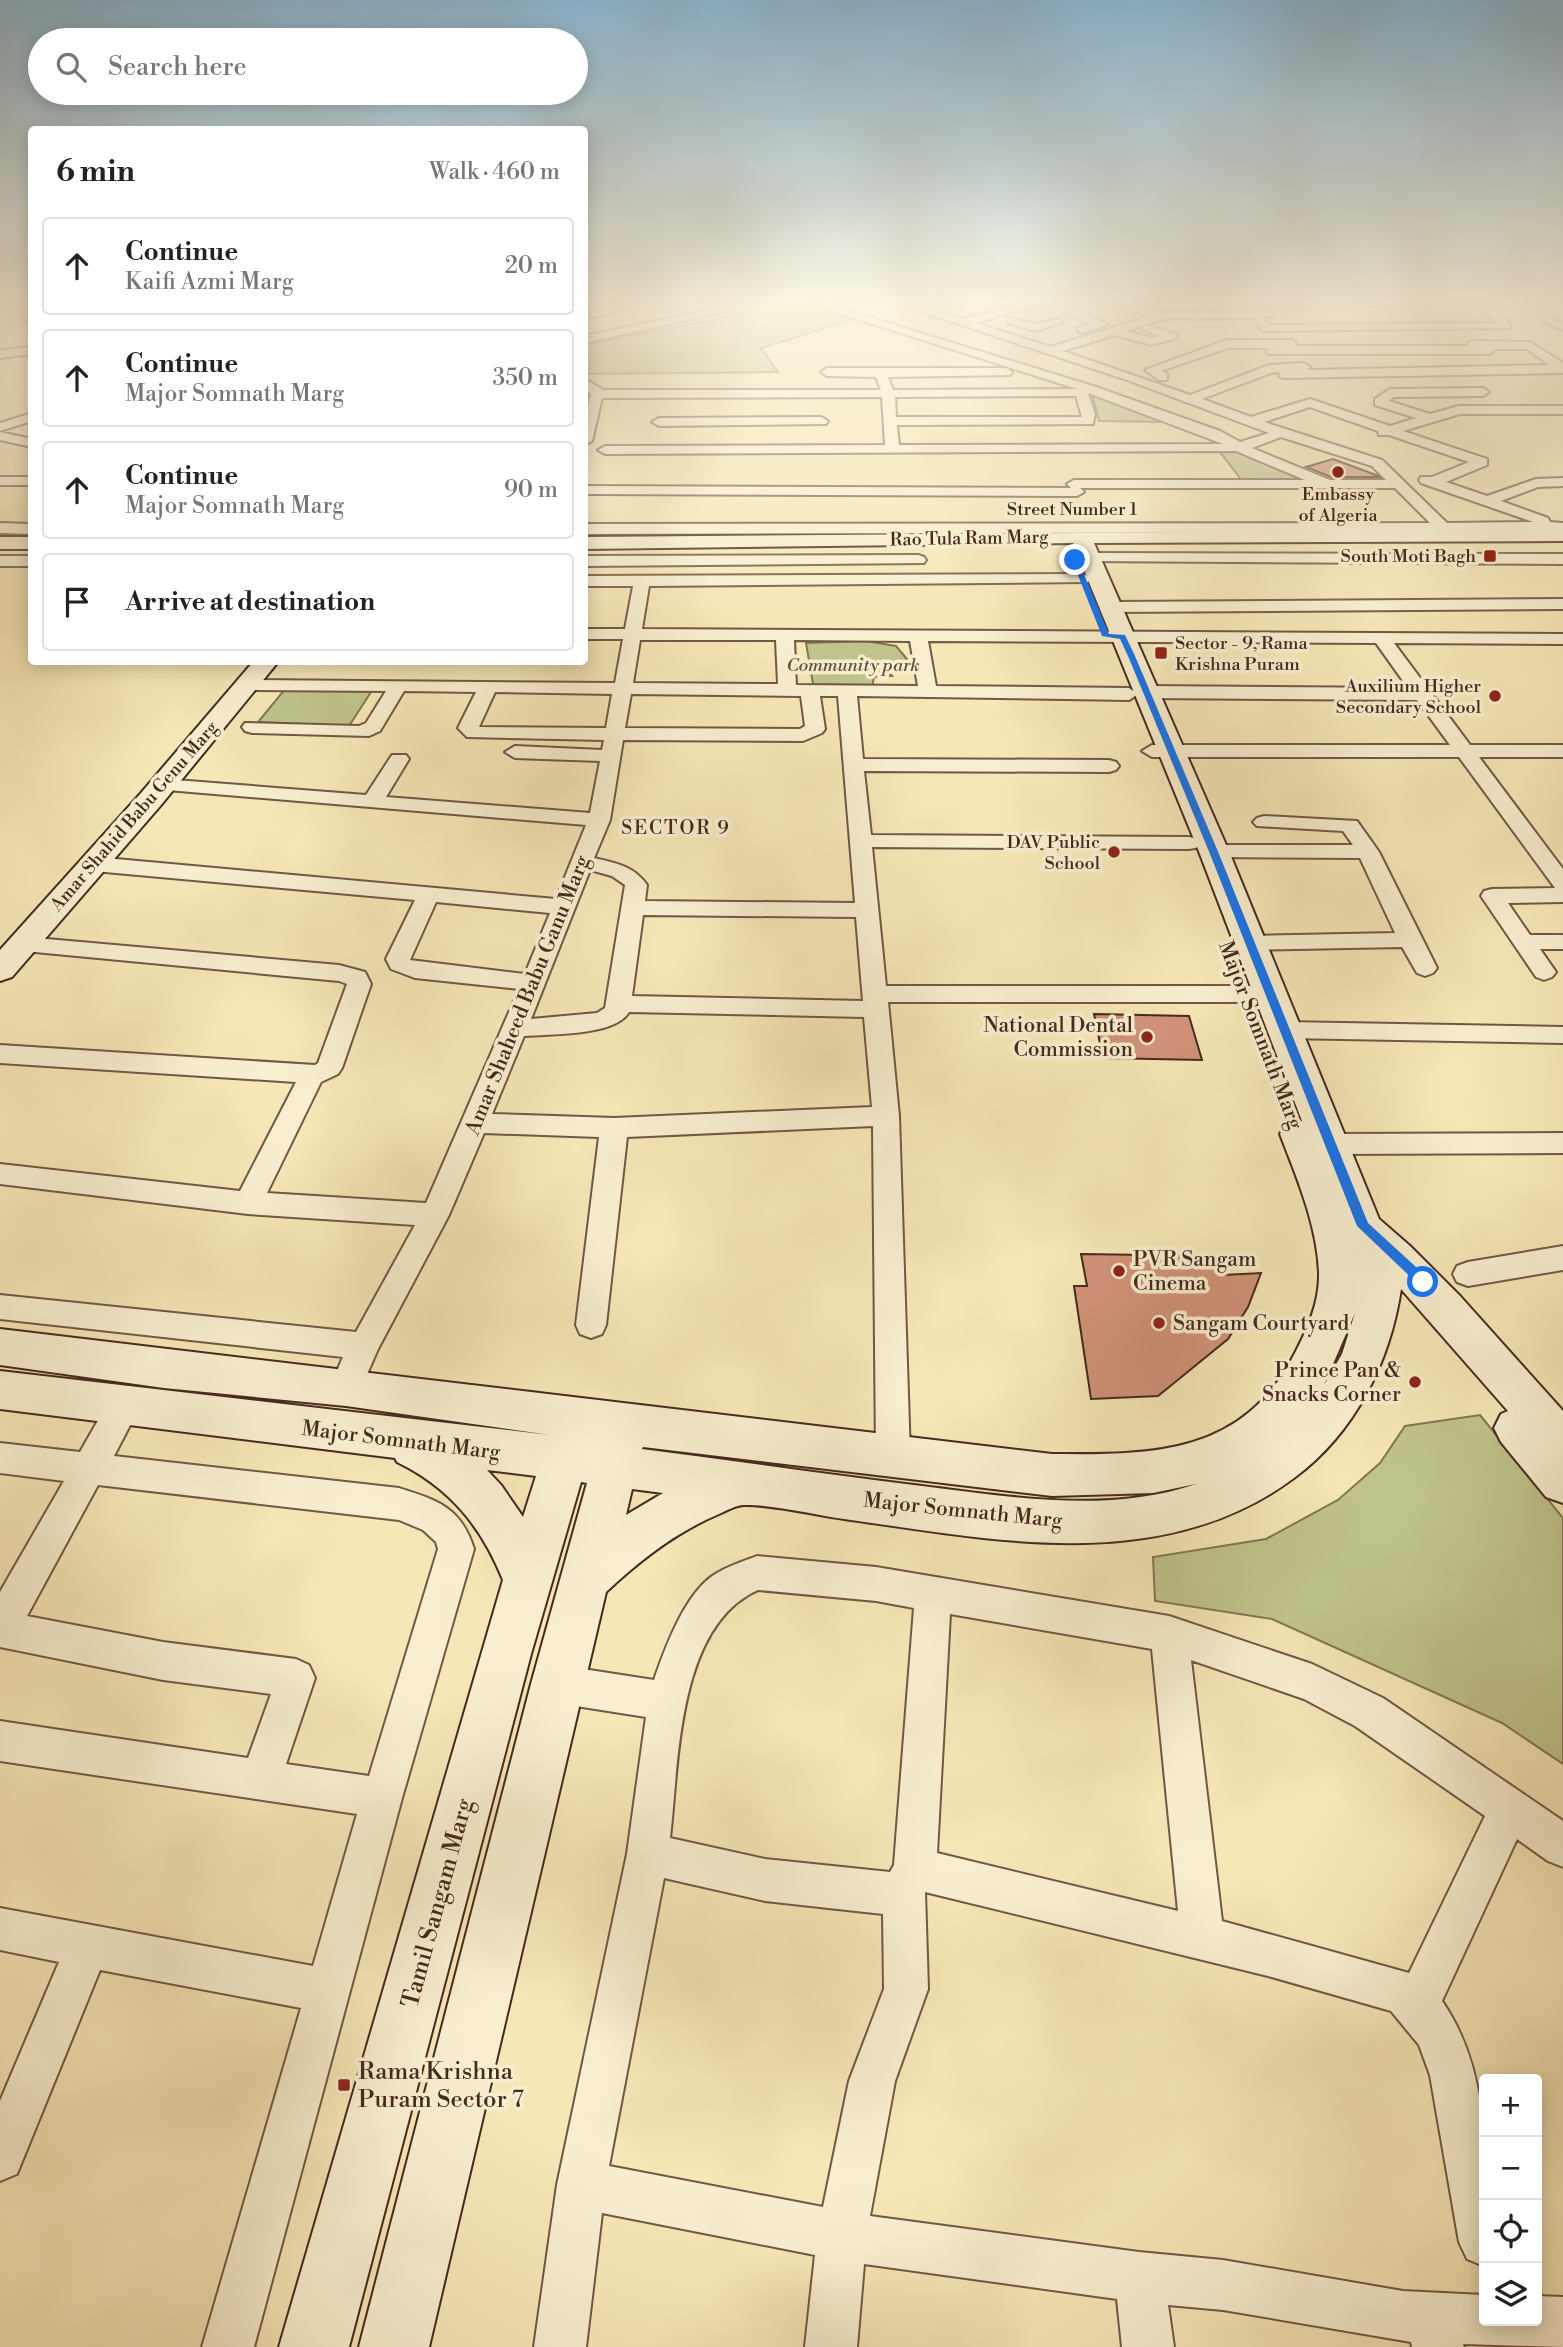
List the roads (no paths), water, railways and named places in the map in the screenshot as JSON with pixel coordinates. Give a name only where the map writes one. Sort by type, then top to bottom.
[{"type":"street","points":[[588,429],[594,408]]},
{"type":"street","points":[[655,450],[661,408]]},
{"type":"street","points":[[821,408],[822,450]]},
{"type":"street","points":[[889,408],[892,449]]},
{"type":"street","points":[[890,421],[1088,421],[1089,408]]},
{"type":"street","points":[[1135,408],[1215,435],[1328,484]]},
{"type":"street","points":[[1213,408],[1281,433],[1347,439],[1428,418],[1442,408]]},
{"type":"street","points":[[1250,422],[1296,408]]},
{"type":"street","points":[[1323,408],[1482,462],[1433,482]]},
{"type":"street","points":[[1397,408],[1428,418]]},
{"type":"street","points":[[1532,408],[1563,410]]},
{"type":"street","points":[[0,419],[25,419]]},
{"type":"street","points":[[0,427],[25,419]]},
{"type":"street","points":[[659,422],[821,421]]},
{"type":"street","points":[[1347,439],[1372,424]]},
{"type":"street","points":[[588,490],[1071,472],[1241,446],[1281,433]]},
{"type":"street","points":[[0,436],[28,442]]},
{"type":"street","points":[[1347,439],[1377,463],[1448,532]]},
{"type":"street","points":[[588,441],[598,443],[599,454],[655,450],[892,449],[1071,472],[1328,484],[1399,484]]},
{"type":"street","points":[[1377,463],[1488,501],[1561,531]]},
{"type":"street","points":[[588,581],[642,581],[1081,549],[1071,472]]},
{"type":"street","points":[[0,481],[28,480]]},
{"type":"street","points":[[1488,501],[1536,482],[1563,482]]},
{"type":"street","points":[[0,528],[28,529]]},
{"type":"street","name":"Street Number 1","points":[[588,528],[1081,549]]},
{"type":"street","name":"Rao Tula Ram Marg","points":[[588,551],[1081,549],[1448,532],[1561,531]]},
{"type":"street","points":[[0,543],[28,543]]},
{"type":"street","name":"Rao Tula Ram Marg","points":[[588,543],[1081,549],[1561,560]]},
{"type":"street","name":"Major Somnath Marg","points":[[620,1445],[742,1483],[1043,1522],[1135,1519],[1183,1510],[1261,1477],[1287,1458],[1337,1407],[1366,1349],[1380,1303],[1382,1276],[1285,1030],[1258,994],[1250,943],[1154,758],[1138,693],[1081,549]]},
{"type":"street","points":[[0,551],[28,551]]},
{"type":"street","points":[[588,561],[936,560]]},
{"type":"street","points":[[0,561],[28,561]]},
{"type":"street","name":"Amar Shaheed Babu Ganu Marg","points":[[346,1387],[364,1346],[435,1215],[476,1123],[599,820],[642,581]]},
{"type":"street","points":[[588,634],[918,636],[1563,604]]},
{"type":"street","points":[[1113,627],[1382,640],[1563,639]]},
{"type":"street","points":[[785,635],[787,690]]},
{"type":"street","points":[[918,636],[928,692]]},
{"type":"street","points":[[1382,640],[1563,884]]},
{"type":"street","name":"Amar Shahid Babu Genu Marg","points":[[0,970],[263,665]]},
{"type":"street","points":[[247,684],[810,691],[1422,694]]},
{"type":"street","points":[[253,727],[362,732],[373,727],[398,686]]},
{"type":"street","points":[[488,687],[468,731],[612,745]]},
{"type":"street","points":[[458,744],[472,750],[809,734],[815,729],[810,691]]},
{"type":"street","points":[[847,691],[887,1116],[893,1456]]},
{"type":"street","points":[[1154,758],[1463,750],[1563,751]]},
{"type":"street","points":[[372,802],[400,759]]},
{"type":"street","points":[[855,765],[1109,766]]},
{"type":"street","points":[[162,785],[599,820]]},
{"type":"street","points":[[1264,822],[1350,825],[1368,852],[1425,968]]},
{"type":"street","points":[[862,842],[1368,852]]},
{"type":"street","name":"Major Somnath Marg","points":[[0,1390],[391,1439],[571,1440],[620,1445],[893,1456],[1052,1475],[1121,1476],[1157,1473],[1196,1465],[1228,1451],[1250,1438],[1296,1395],[1331,1326],[1339,1298],[1339,1264],[1334,1233],[1258,994],[1201,847]]},
{"type":"street","points":[[515,1029],[609,1018],[617,1012],[635,881],[620,872],[582,862]]},
{"type":"street","points":[[94,864],[564,907]]},
{"type":"street","points":[[429,894],[398,959],[399,964],[415,970],[532,983]]},
{"type":"street","points":[[1544,972],[1492,896],[1563,895]]},
{"type":"street","points":[[633,908],[868,910]]},
{"type":"street","points":[[1250,943],[1410,940]]},
{"type":"street","points":[[1524,942],[1563,942]]},
{"type":"street","points":[[0,1054],[312,1075],[329,1068],[359,984],[356,977],[339,973],[24,944]]},
{"type":"street","points":[[620,1004],[1258,994]]},
{"type":"street","points":[[1285,1030],[1563,1035]]},
{"type":"street","points":[[248,1203],[312,1075]]},
{"type":"street","points":[[476,1123],[614,1128],[887,1116]]},
{"type":"street","points":[[591,1325],[614,1128]]},
{"type":"street","points":[[1331,1144],[1563,1143]]},
{"type":"street","points":[[0,1174],[248,1203],[435,1215]]},
{"type":"street","points":[[1363,1226],[1432,1291],[1557,1452]]},
{"type":"street","points":[[1468,1274],[1563,1258]]},
{"type":"street","points":[[1382,1276],[1557,1452]]},
{"type":"street","points":[[0,1307],[364,1346]]},
{"type":"street","name":"Major Somnath Marg","points":[[0,1348],[164,1369],[346,1387],[571,1440]]},
{"type":"street","points":[[124,1406],[0,1628],[163,1661],[296,1678],[260,1780]]},
{"type":"street","points":[[391,1439],[429,1455],[462,1476],[480,1495],[512,1539],[527,1579]]},
{"type":"street","name":"Tamil Sangam Marg","points":[[314,2347],[527,1579],[571,1440]]},
{"type":"street","points":[[394,2347],[557,1684],[620,1445]]},
{"type":"street","points":[[0,1458],[399,1504],[425,1512],[444,1524],[454,1538],[456,1549],[382,1798],[228,2347]]},
{"type":"street","points":[[585,1579],[619,1545],[657,1518],[698,1498],[742,1483]]},
{"type":"street","points":[[560,2347],[582,2185],[648,1854],[667,1701],[681,1655],[706,1608],[726,1586],[757,1573],[876,1584],[1169,1634],[1312,1683],[1369,1712],[1563,1846]]},
{"type":"street","points":[[831,2347],[842,2236],[872,2081],[906,1989],[909,1879],[933,1594]]},
{"type":"street","points":[[1169,1634],[1202,1938]]},
{"type":"street","points":[[557,1684],[667,1701]]},
{"type":"street","points":[[0,1741],[382,1798]]},
{"type":"street","points":[[1417,2005],[1510,1809]]},
{"type":"street","points":[[648,1854],[765,1880],[894,1894],[909,1879]]},
{"type":"street","points":[[909,1879],[1202,1938],[1404,1993],[1417,2005],[1436,2031],[1453,2075],[1479,2215]]},
{"type":"street","points":[[0,1929],[328,1991]]},
{"type":"street","points":[[0,2157],[88,1946]]},
{"type":"street","points":[[582,2185],[842,2236],[1139,2277],[1223,2285],[1402,2316],[1433,2332],[1479,2321]]},
{"type":"street","points":[[1139,2277],[1147,2347]]},
{"type":"street","points":[[1542,2322],[1563,2322]]},
{"type":"place","name":"Embassy of Algeria","points":[[1338,472]]},
{"type":"place","name":"South Moti Bagh","points":[[1490,556]]},
{"type":"place","name":"Sector - 9, Rama Krishna Puram","points":[[1161,653]]},
{"type":"place","name":"Auxilium Higher Secondary School","points":[[1495,696]]},
{"type":"place","name":"DAV Public School","points":[[1114,852]]},
{"type":"place","name":"National Dental Commission","points":[[1147,1037]]},
{"type":"place","name":"PVR Sangam Cinema","points":[[1119,1271]]},
{"type":"place","name":"Sangam Courtyard","points":[[1159,1323]]},
{"type":"place","name":"Prince Pan & Snacks Corner","points":[[1415,1382]]},
{"type":"place","name":"Rama Krishna Puram Sector 7","points":[[344,2085]]},
{"type":"district","name":"SECTOR 9","points":[[676,827]]},
{"type":"park label","name":"Community park","points":[[853,665]]}]
